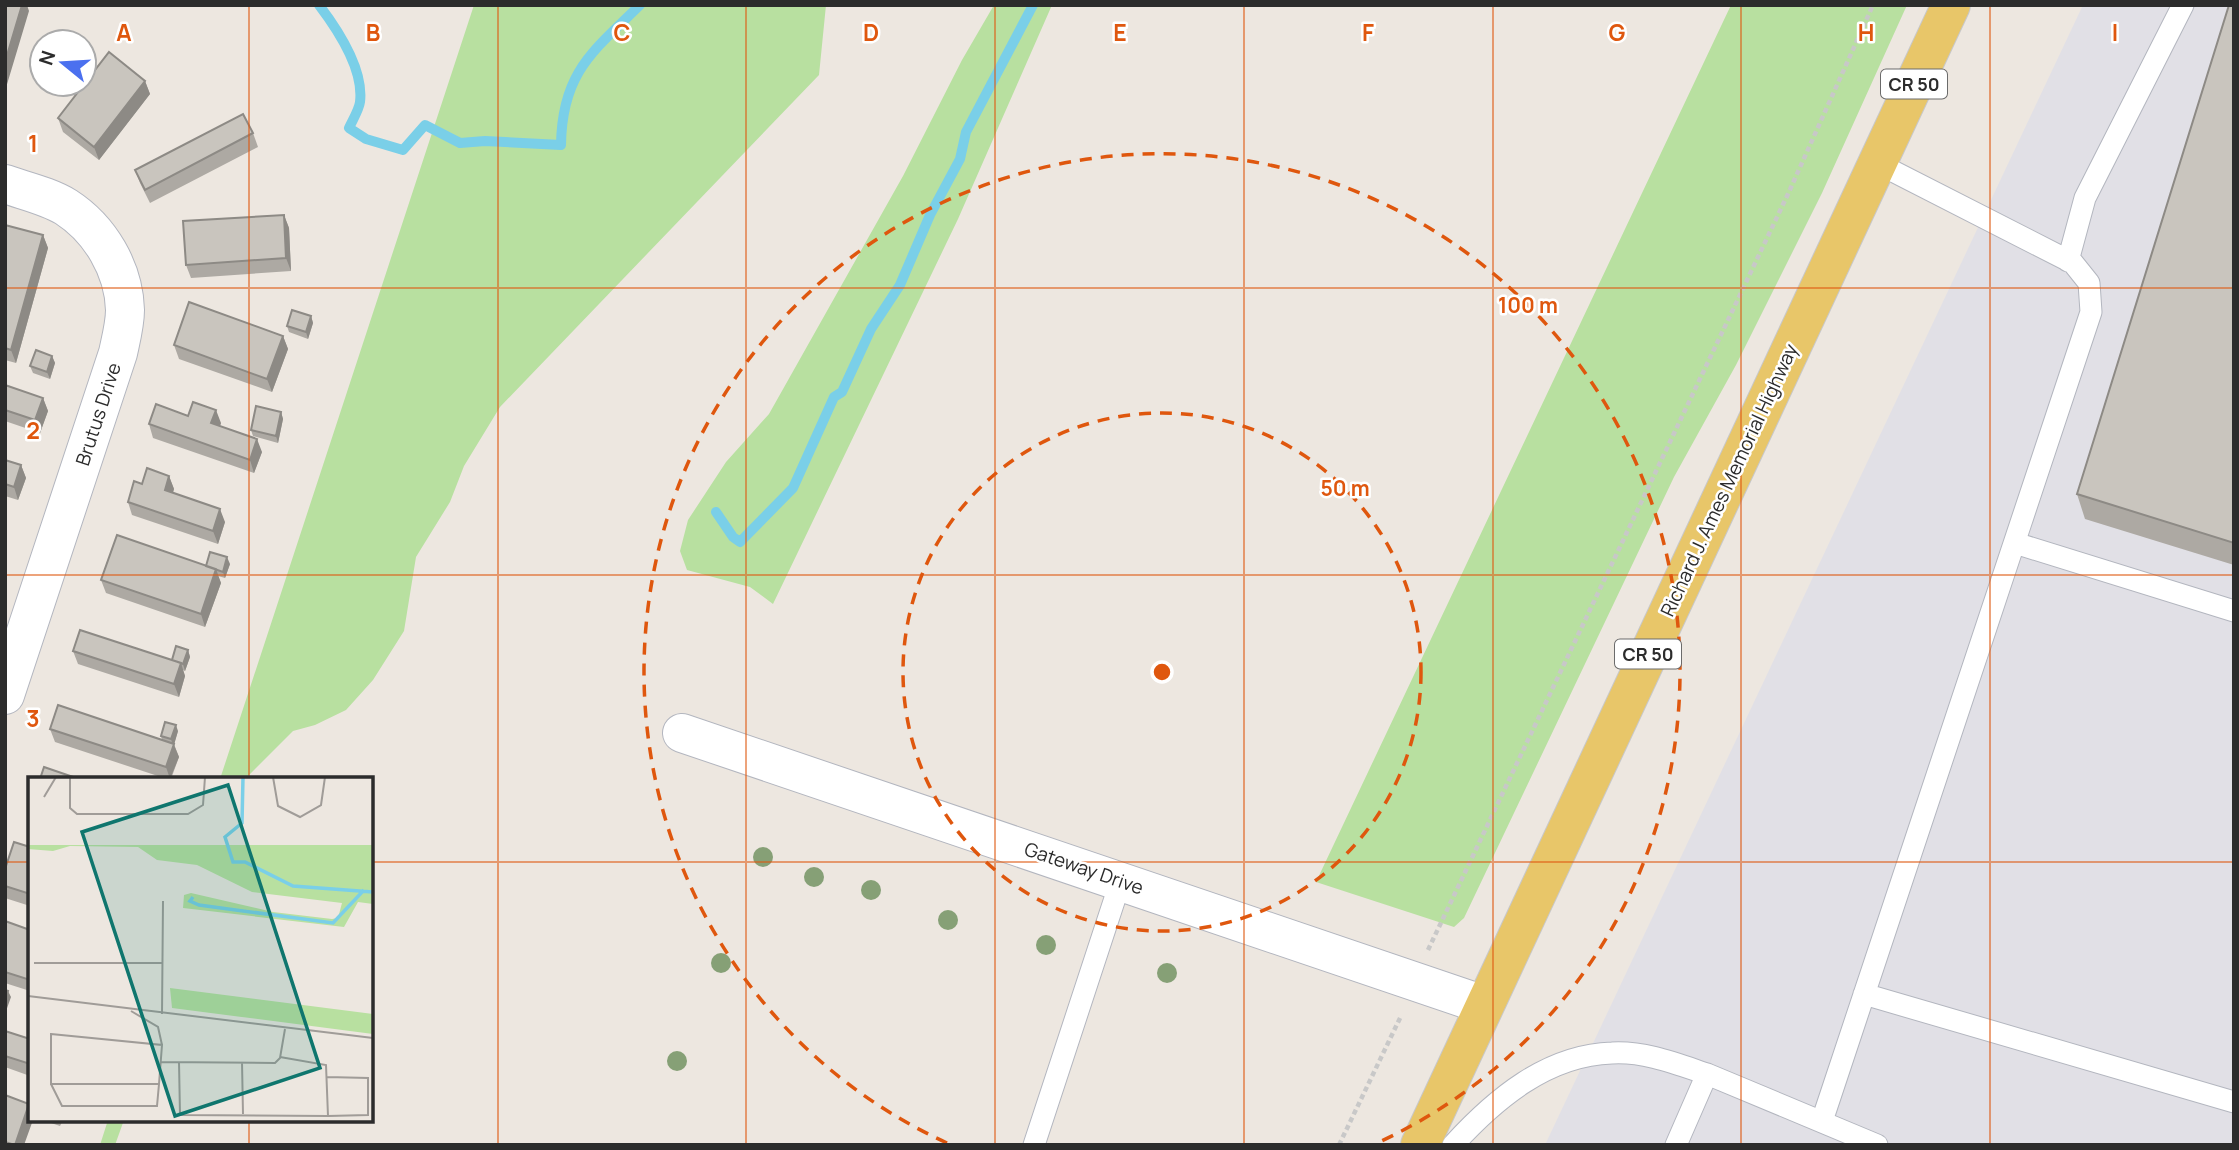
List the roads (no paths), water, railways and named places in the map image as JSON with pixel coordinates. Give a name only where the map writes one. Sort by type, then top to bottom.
[{"type":"main road","name":"Richard J. Ames Memorial Highway","points":[[1420,1145],[1951,5]]},
{"type":"street","name":"Brutus Drive","points":[[5,184],[65,207],[95,234],[117,269],[125,312],[118,353],[5,695]]},
{"type":"street","name":"Gateway Drive","points":[[682,733],[1484,1005]]},
{"type":"lane","points":[[2068,261],[2085,198],[2183,5]]},
{"type":"lane","points":[[1822,1121],[2091,312],[2089,283],[2073,263],[1877,163]]},
{"type":"lane","points":[[2015,543],[2234,611]]},
{"type":"lane","points":[[1034,1145],[1121,880]]},
{"type":"lane","points":[[1864,994],[2234,1102]]},
{"type":"lane","points":[[1453,1145],[1480,1115],[1528,1079],[1569,1059],[1614,1052],[1662,1059],[1707,1074],[1877,1145]]},
{"type":"lane","points":[[1676,1145],[1707,1074]]},
{"type":"waterway","points":[[319,5],[341,38],[358,77],[360,102],[349,128],[366,139],[403,150],[425,125],[460,143],[485,141],[561,145],[567,99],[574,81],[594,51],[640,5]]},
{"type":"waterway","points":[[716,512],[733,537],[740,542],[793,488],[834,397],[842,392],[871,329],[900,285],[930,215],[960,159],[966,132],[1033,5]]}]
